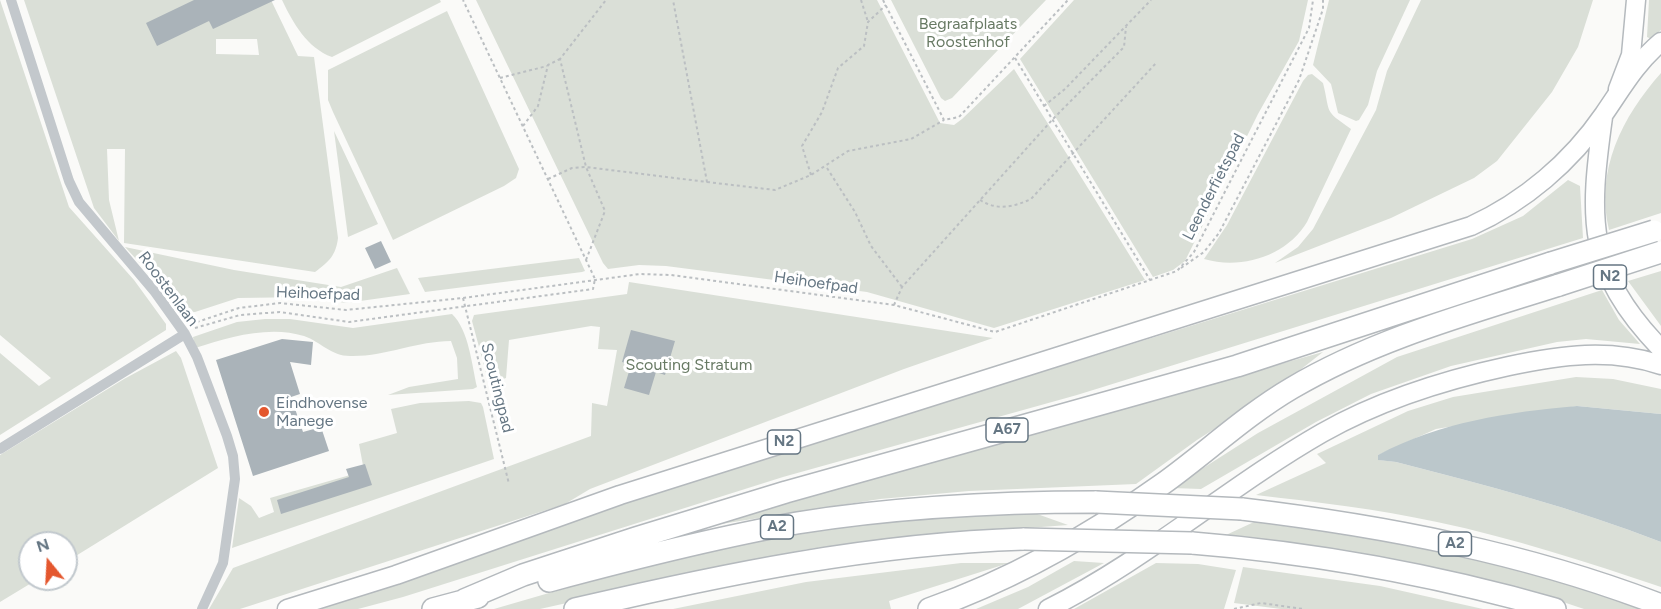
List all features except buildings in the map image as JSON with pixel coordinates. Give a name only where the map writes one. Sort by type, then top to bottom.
[{"type":"highway","name":"A67","points":[[465,600],[523,575],[647,535],[786,492],[1237,366],[1657,230]]},
{"type":"highway","points":[[929,609],[1008,578],[1110,520],[1166,482],[1252,415],[1292,388],[1334,366],[1431,325],[1661,252]]},
{"type":"highway","name":"A2","points":[[433,609],[641,556],[798,523],[969,504],[1096,502],[1242,509],[1341,522],[1504,555],[1575,574],[1661,605]]},
{"type":"highway","name":"A2","points":[[575,609],[700,579],[803,560],[920,546],[1024,539],[1192,543],[1256,548],[1358,563],[1501,594],[1555,609]]},
{"type":"main road","points":[[1615,98],[1630,55],[1636,0]]},
{"type":"main road","name":"N2","points":[[287,609],[396,575],[620,495],[1471,226],[1512,203],[1542,182],[1576,148],[1603,116],[1635,66],[1661,42]]},
{"type":"main road","name":"N2","points":[[1603,116],[1593,200],[1599,246],[1609,275],[1622,300],[1636,321],[1661,349]]},
{"type":"main road","points":[[1048,609],[1135,560],[1306,443],[1348,420],[1399,397],[1458,378],[1566,355],[1603,354],[1661,365]]},
{"type":"street","name":"Roostenlaan","points":[[11,0],[69,180],[79,202],[155,292],[185,334],[197,357],[227,436],[233,456],[235,479],[223,563],[202,609]]},
{"type":"street","points":[[0,449],[185,334]]},
{"type":"path","points":[[463,0],[595,279]]},
{"type":"path","points":[[500,78],[548,65],[560,59],[606,0]]},
{"type":"path","points":[[673,0],[708,182]]},
{"type":"path","points":[[812,175],[802,146],[822,112],[838,68],[864,46],[868,22],[861,0]]},
{"type":"path","points":[[884,0],[944,120]]},
{"type":"path","points":[[548,179],[572,168],[586,167],[775,190],[812,175],[848,151],[910,139],[944,120],[959,117],[1068,0]]},
{"type":"path","points":[[1044,106],[1065,89],[1151,0]]},
{"type":"path","name":"Leenderfietspad","points":[[1177,271],[1194,252],[1309,28],[1313,0]]},
{"type":"path","points":[[1015,58],[1150,280],[1177,271],[1204,252],[1220,233],[1299,80],[1323,9],[1323,0]]},
{"type":"path","points":[[868,22],[886,5]]},
{"type":"path","points":[[894,305],[902,287],[1052,120],[1124,47],[1126,27]]},
{"type":"path","points":[[560,59],[586,167],[605,211],[586,260]]},
{"type":"path","points":[[980,200],[989,206],[1014,207],[1031,199],[1157,62]]},
{"type":"path","points":[[523,126],[538,106],[548,65]]},
{"type":"path","points":[[826,167],[855,212],[871,246],[902,287]]},
{"type":"path","name":"Heihoefpad","points":[[185,334],[192,322],[239,308],[280,303],[346,310],[463,298],[640,274],[671,275],[894,305],[995,332],[1150,280]]},
{"type":"path","name":"Heihoefpad","points":[[185,334],[194,328],[240,315],[280,312],[349,322],[592,289],[595,279]]},
{"type":"path","name":"Scoutingpad","points":[[463,298],[509,484]]},
{"type":"path","points":[[1234,609],[1261,603],[1303,609]]},
{"type":"green space","points":[[0,0],[69,207],[134,280],[166,324],[166,330],[0,435],[0,353],[39,386],[51,378],[0,335]]},
{"type":"green space","points":[[24,0],[271,0],[298,56],[314,57],[338,238],[334,254],[315,272],[124,243],[125,149],[107,149],[109,200],[119,241],[94,208]],"holes":[[[216,39],[257,39],[259,55],[216,54]]]},
{"type":"green space","points":[[282,0],[440,0],[441,2],[332,57],[315,48],[308,41],[296,26]]},
{"type":"green space","points":[[476,0],[877,0],[940,123],[954,125],[1014,69],[1145,280],[994,328],[867,292],[666,266],[639,265],[608,269],[603,263]]},
{"type":"green space","name":"Begraafplaats Roostenhof","points":[[891,0],[1046,0],[952,98],[945,101],[941,98]]},
{"type":"green space","points":[[1074,0],[1308,0],[1299,41],[1258,114],[1185,261],[1173,270],[1153,277],[1020,59]]},
{"type":"green space","points":[[1329,0],[1410,0],[1377,71],[1368,105],[1356,121],[1338,113],[1331,84],[1313,65]]},
{"type":"green space","points":[[1421,0],[1593,0],[1578,47],[1552,92],[1497,161],[1474,178],[1391,218],[1275,263],[1298,247],[1313,229],[1376,110],[1387,71]]},
{"type":"green space","points":[[1649,0],[1661,0],[1661,30],[1651,39],[1647,37]]},
{"type":"green space","points":[[447,11],[519,169],[516,178],[504,186],[393,240],[328,100],[328,70]]},
{"type":"green space","points":[[1661,73],[1661,213],[1609,230],[1606,186],[1615,146],[1634,108]]},
{"type":"green space","points":[[1312,74],[1323,83],[1332,114],[1351,129],[1307,222],[1288,244],[1262,257],[1233,263],[1204,259],[1227,225],[1303,81]]},
{"type":"green space","points":[[334,131],[378,224],[348,237]]},
{"type":"green space","points":[[1568,180],[1580,186],[1583,238],[1077,395],[783,477],[403,597],[358,609],[311,609],[624,501],[1472,239],[1523,216]]},
{"type":"green space","points":[[125,247],[234,270],[341,287],[397,268],[410,294],[346,303],[308,297],[238,298],[195,312],[184,311]]},
{"type":"green space","points":[[579,258],[585,271],[425,292],[418,278]]},
{"type":"green space","points":[[1661,271],[1661,326],[1628,281]]},
{"type":"green space","name":"Scouting Stratum","points":[[629,282],[993,338],[904,369],[590,489],[565,504],[240,609],[209,609],[233,568],[591,436],[592,403],[607,406],[617,350],[598,349],[600,327],[591,326],[509,340],[506,378],[489,384],[472,321],[474,315],[627,294]]},
{"type":"green space","points":[[1602,290],[1619,320],[1640,344],[1586,339],[1557,342],[1451,366],[1371,394],[1316,422],[1201,489],[1172,488],[1258,433],[1397,357]]},
{"type":"green space","points":[[452,314],[462,329],[469,349],[477,387],[473,389],[388,395],[409,387],[458,379],[457,358],[451,341],[426,343],[363,356],[350,356],[337,354],[304,336],[291,333],[249,334],[195,348],[193,337],[237,322],[265,319],[290,319],[353,328]]},
{"type":"green space","points":[[176,351],[181,358],[218,468],[78,555],[78,531],[18,531],[18,591],[0,602],[0,455],[124,379]]},
{"type":"green space","points":[[1323,352],[1272,392],[1197,440],[1136,484],[969,491],[880,499],[702,527]]},
{"type":"green space","points":[[1576,377],[1613,379],[1661,389],[1661,414],[1577,406],[1436,429],[1378,455],[1379,460],[1396,462],[1530,498],[1596,518],[1661,542],[1661,587],[1550,551],[1465,528],[1414,517],[1256,495],[1326,463],[1317,454],[1408,411],[1453,397]]},
{"type":"green space","points":[[469,401],[481,403],[483,407],[494,459],[232,548],[239,498],[251,506],[259,518],[274,512],[270,498],[364,471],[359,444],[397,433],[391,409],[420,403]]},
{"type":"green space","points":[[1026,510],[1068,525],[882,539],[803,550],[540,609],[494,609],[646,566],[760,539],[855,524]]},
{"type":"green space","points":[[1254,522],[1353,536],[1451,554],[1548,578],[1643,609],[1584,609],[1560,601],[1325,549],[1226,535]]},
{"type":"green space","points":[[1074,561],[1104,563],[1018,609],[976,609],[1028,587]]},
{"type":"green space","points":[[961,563],[1009,563],[889,601],[891,609],[673,609],[806,582]]},
{"type":"green space","points":[[1156,563],[1198,564],[1236,570],[1224,609],[1074,609]]},
{"type":"green space","points":[[1243,567],[1380,586],[1483,609],[1281,609],[1234,603]]},
{"type":"shaded area","points":[[1577,406],[1661,414],[1661,542],[1596,518],[1530,498],[1396,462],[1378,460],[1378,455],[1426,434],[1475,420]]},
{"type":"place","name":"Eindhovense Manege","points":[[264,412]]}]
